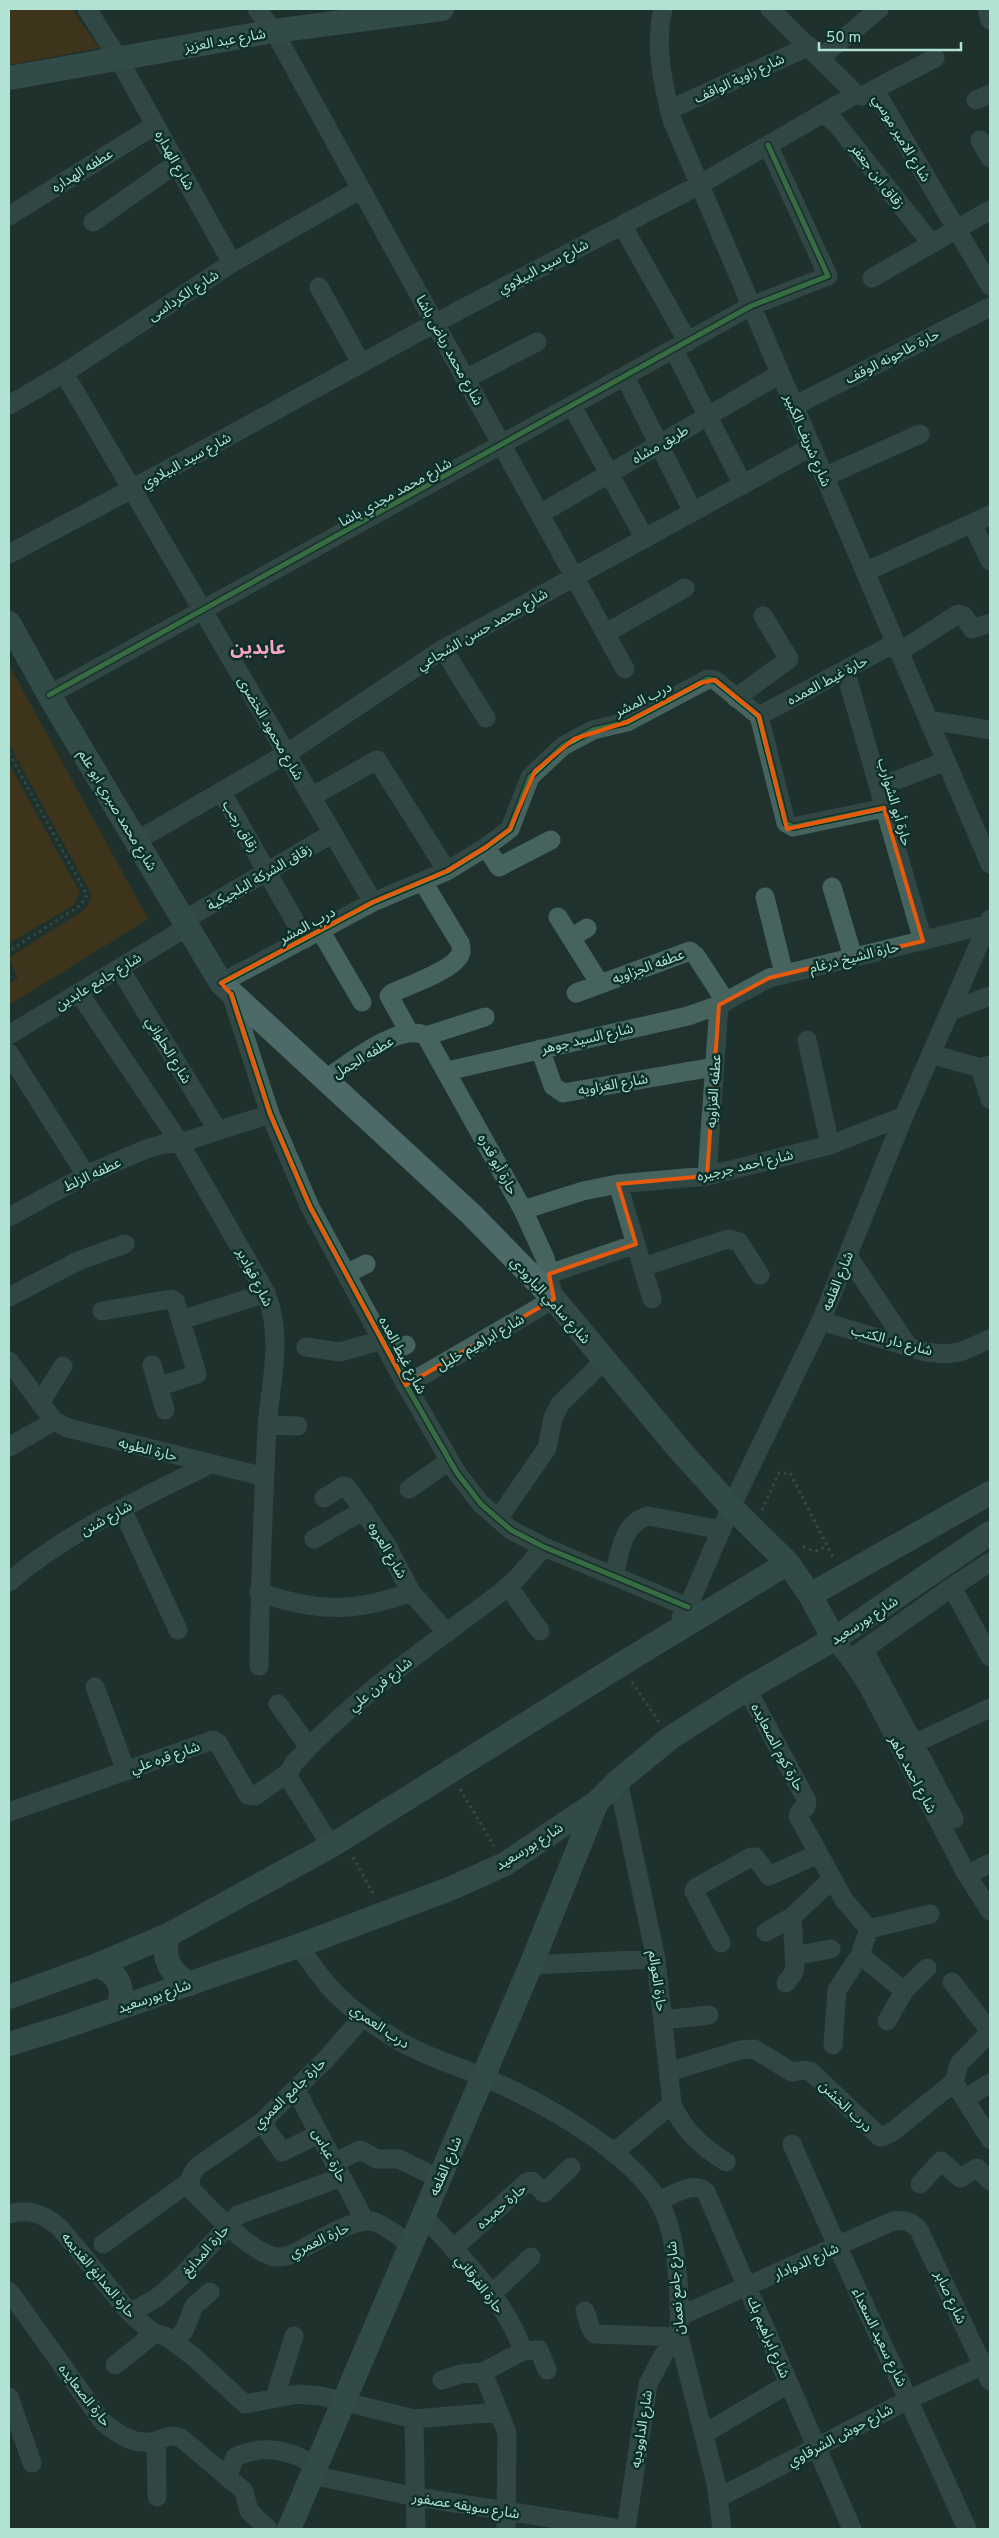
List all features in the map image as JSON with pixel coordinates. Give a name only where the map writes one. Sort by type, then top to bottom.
[{"type":"main road","name":"شارع عبد العزيز","points":[[9,78],[274,31],[409,11],[442,9]]},
{"type":"main road","name":"شارع محمد صبري ابو علم","points":[[9,624],[49,695],[226,989]]},
{"type":"main road","name":"شارع سامي البارودي","points":[[226,989],[472,1215],[554,1299],[731,1507],[793,1553],[810,1595],[834,1639]]},
{"type":"main road","points":[[810,1595],[990,1493]]},
{"type":"main road","name":"شارع بورسعيد","points":[[9,2044],[298,1946],[505,1864],[597,1802],[618,1781],[670,1738],[747,1689],[834,1639],[990,1533]]},
{"type":"main road","points":[[9,1997],[95,1966],[168,1935],[338,1843],[668,1636],[793,1553]]},
{"type":"main road","name":"شارع القلعه","points":[[289,2529],[531,1965],[597,1802]]},
{"type":"main road","points":[[168,1935],[165,1945],[168,1964],[181,1979],[190,1984]]},
{"type":"main road","points":[[95,1966],[110,1971],[120,1985],[120,2002],[116,2009]]},
{"type":"street","name":"شارع الهداره","points":[[87,9],[118,58],[232,263]]},
{"type":"street","name":"شارع محمد رياض باشا","points":[[257,9],[274,31],[626,669]]},
{"type":"street","name":"شارع شريف الكبير","points":[[664,9],[660,22],[660,72],[669,110],[699,185],[990,864]]},
{"type":"street","name":"شارع الامير موسي","points":[[770,9],[814,52],[865,92],[876,92],[956,229]]},
{"type":"street","name":"شارع زاوية الواقف","points":[[669,110],[814,52],[879,9]]},
{"type":"street","points":[[987,9],[990,20]]},
{"type":"street","points":[[699,185],[822,114],[935,58]]},
{"type":"street","name":"زقاق ابن جعفر","points":[[822,114],[835,122],[931,243]]},
{"type":"street","name":"عطفه الهداره","points":[[9,216],[155,125]]},
{"type":"street","points":[[980,140],[990,158]]},
{"type":"street","name":"شارع محمد مجدي باشا","points":[[49,695],[751,306],[828,276],[768,145]]},
{"type":"street","points":[[93,222],[177,163]]},
{"type":"street","name":"شارع سيد البيلاوي","points":[[9,554],[435,323],[699,185]]},
{"type":"street","name":"شارع الكرداسى","points":[[9,405],[64,372],[232,263],[361,189]]},
{"type":"street","points":[[872,278],[990,210]]},
{"type":"street","points":[[622,225],[681,346],[708,416],[743,485]]},
{"type":"street","points":[[956,229],[990,286]]},
{"type":"street","points":[[319,287],[361,363]]},
{"type":"street","name":"حارة طاحونه الوقف","points":[[794,406],[990,307]]},
{"type":"street","points":[[465,379],[537,342]]},
{"type":"street","name":"شارع محمود الخضرى","points":[[64,372],[373,902]]},
{"type":"street","name":"طريق مشاه","points":[[540,514],[780,374]]},
{"type":"street","points":[[624,377],[693,512]]},
{"type":"street","points":[[572,406],[645,539]]},
{"type":"street","points":[[824,477],[920,434]]},
{"type":"street","name":"شارع محمد حسن الشجاعي","points":[[136,841],[286,754],[443,649],[812,447]]},
{"type":"street","points":[[865,572],[990,515]]},
{"type":"street","points":[[972,523],[990,561]]},
{"type":"street","points":[[606,634],[685,588]]},
{"type":"street","name":"حارة غيط العمده","points":[[759,716],[845,670],[897,648],[958,614],[964,616],[972,629],[990,623]]},
{"type":"street","points":[[736,698],[789,659],[763,616]]},
{"type":"street","points":[[443,649],[486,718]]},
{"type":"street","name":"حارة أبو الشوارب","points":[[845,670],[923,941]]},
{"type":"street","name":"درب المشر","points":[[226,989],[313,934],[373,902],[447,871],[486,847],[510,829],[535,771],[574,739],[593,730],[627,722],[708,679],[714,680],[759,716]]},
{"type":"street","points":[[759,716],[788,826],[793,827],[884,808]]},
{"type":"street","points":[[929,720],[990,730]]},
{"type":"street","points":[[312,797],[377,760],[447,871]]},
{"type":"street","points":[[879,787],[946,761]]},
{"type":"street","name":"زقاق رجب","points":[[221,791],[268,872],[313,934]]},
{"type":"street","name":"زقاق الشركة البلجيكية","points":[[186,923],[333,833]]},
{"type":"street","points":[[486,847],[499,867],[551,840]]},
{"type":"street","name":"حارة أبو قدره","points":[[423,882],[460,943],[460,957],[445,968],[392,992],[389,996],[447,1071],[523,1210],[545,1258],[554,1299]]},
{"type":"street","points":[[832,887],[853,957]]},
{"type":"street","points":[[765,896],[784,974]]},
{"type":"street","points":[[558,917],[600,984]]},
{"type":"street","name":"شارع جامع عابدين","points":[[9,1035],[120,969],[186,923]]},
{"type":"street","name":"حارة الشيخ درغام","points":[[722,1003],[753,984],[784,974],[923,941],[989,923]]},
{"type":"street","name":"شارع القلعه","points":[[668,1636],[688,1606],[731,1507],[821,1321],[904,1116],[989,923]]},
{"type":"street","points":[[571,938],[587,928]]},
{"type":"street","name":"درب المشر","points":[[313,934],[362,1002]]},
{"type":"street","name":"عطفه الجزاويه","points":[[576,993],[690,951],[696,956],[722,1003]]},
{"type":"street","name":"شارع الحلواني","points":[[120,969],[218,1131]]},
{"type":"street","name":"شارع غيط العده","points":[[226,989],[270,1114],[310,1207],[406,1385],[450,1461],[482,1504],[511,1530],[544,1547],[688,1606]]},
{"type":"street","name":"شارع قوادير","points":[[79,993],[180,1143],[266,1293],[276,1330],[276,1360],[268,1425],[265,1477],[259,1666]]},
{"type":"street","points":[[950,1011],[990,996]]},
{"type":"street","name":"شارع السيد جوهر","points":[[447,1071],[688,1016],[722,1003]]},
{"type":"street","name":"عطفه الغزاويه","points":[[708,1176],[714,1067],[722,1003]]},
{"type":"street","name":"عطفه الجمل","points":[[326,1079],[385,1041],[485,1016]]},
{"type":"street","points":[[807,1040],[830,1145]]},
{"type":"street","name":"شارع الغزاويه","points":[[540,1049],[553,1086],[563,1093],[714,1067]]},
{"type":"street","points":[[9,1053],[86,1175]]},
{"type":"street","points":[[931,1054],[985,1067],[990,1099]]},
{"type":"street","name":"عطفه الزلط","points":[[9,1217],[86,1175],[146,1149],[163,1144],[180,1143],[270,1114]]},
{"type":"street","name":"شارع احمد جرجيره","points":[[523,1210],[583,1191],[618,1184],[708,1176],[830,1145],[904,1116]]},
{"type":"street","points":[[618,1184],[652,1299]]},
{"type":"street","points":[[643,1267],[728,1239],[739,1242],[760,1275]]},
{"type":"street","points":[[9,1296],[78,1261],[125,1244]]},
{"type":"street","points":[[549,1274],[636,1244]]},
{"type":"street","points":[[848,1256],[908,1346]]},
{"type":"street","points":[[346,1274],[366,1264]]},
{"type":"street","points":[[181,1320],[266,1293]]},
{"type":"street","points":[[102,1311],[174,1299],[197,1374],[158,1387]]},
{"type":"street","name":"شارع ابراهيم خليل","points":[[406,1385],[554,1299]]},
{"type":"street","name":"شارع دار الكتب","points":[[821,1321],[908,1346],[945,1354],[960,1352],[990,1339]]},
{"type":"street","points":[[306,1347],[340,1352],[406,1345]]},
{"type":"street","points":[[498,1519],[547,1448],[553,1418],[560,1404],[605,1360]]},
{"type":"street","name":"حارة الطوبه","points":[[9,1361],[54,1421],[83,1432],[265,1477]]},
{"type":"street","points":[[152,1364],[165,1410]]},
{"type":"street","points":[[40,1404],[63,1366]]},
{"type":"street","points":[[9,1447],[54,1421]]},
{"type":"street","points":[[268,1425],[298,1426]]},
{"type":"street","points":[[409,1489],[450,1461]]},
{"type":"street","name":"شارع شنن","points":[[9,1582],[59,1546],[122,1509],[210,1464]]},
{"type":"street","name":"شارع العروه","points":[[324,1498],[345,1486],[364,1510],[386,1544],[411,1592],[447,1633]]},
{"type":"street","points":[[122,1509],[178,1630]]},
{"type":"street","points":[[314,1539],[364,1510]]},
{"type":"street","points":[[614,1576],[626,1533],[631,1524],[638,1518],[648,1516],[722,1530]]},
{"type":"street","name":"شارع فرن علي","points":[[289,1772],[308,1747],[347,1710],[382,1681],[508,1586],[544,1547]]},
{"type":"street","points":[[857,1654],[952,1586],[990,1562]]},
{"type":"street","points":[[508,1586],[540,1631]]},
{"type":"street","points":[[952,1586],[990,1657]]},
{"type":"street","points":[[260,1592],[289,1602],[320,1608],[352,1608],[383,1602],[411,1592]]},
{"type":"street","name":"شارع احمد ماهر","points":[[834,1639],[857,1654],[868,1686],[908,1747],[967,1875],[990,1911]]},
{"type":"street","points":[[95,1687],[126,1771]]},
{"type":"street","name":"حارة كوم الصعايده","points":[[747,1689],[807,1802],[806,1807],[800,1811],[798,1816],[831,1880],[844,1900],[868,1929]]},
{"type":"street","points":[[278,1704],[308,1747]]},
{"type":"street","points":[[954,1819],[908,1747],[990,1708]]},
{"type":"street","name":"شارع قره علي","points":[[9,1812],[213,1740],[218,1743],[248,1795],[255,1796],[289,1772]]},
{"type":"street","points":[[289,1772],[290,1780],[338,1843]]},
{"type":"street","name":"حارة العوالم","points":[[618,1781],[656,1959],[672,2104],[678,2119],[688,2133],[726,2162]]},
{"type":"street","points":[[722,1943],[694,1890],[751,1857],[756,1857],[769,1876],[818,1854]]},
{"type":"street","points":[[967,1875],[990,1863]]},
{"type":"street","points":[[766,1932],[792,1917],[831,1880]]},
{"type":"street","points":[[833,2045],[837,1990],[860,1955],[868,1929],[930,1914]]},
{"type":"street","points":[[786,1983],[794,1971],[792,1917]]},
{"type":"street","name":"درب العمري","points":[[298,1946],[332,1990],[363,2017],[440,2062],[483,2077]]},
{"type":"street","points":[[794,1956],[831,1949]]},
{"type":"street","points":[[860,1955],[904,1991]]},
{"type":"street","points":[[531,1965],[656,1959]]},
{"type":"street","points":[[887,2021],[904,1991],[927,1968]]},
{"type":"street","points":[[952,1982],[990,2031]]},
{"type":"street","points":[[663,2020],[709,2015]]},
{"type":"street","name":"حارة جامع العمري","points":[[103,2244],[189,2182],[190,2174],[198,2166],[262,2122],[296,2090],[363,2017]]},
{"type":"street","name":"درب الخشن","points":[[669,2072],[740,2050],[754,2049],[792,2072],[804,2070],[810,2072],[880,2137],[891,2133],[954,2082],[959,2064],[990,2031]]},
{"type":"street","name":"شارع جامع نعمان","points":[[483,2077],[577,2126],[640,2176],[658,2201],[670,2227],[680,2316],[679,2337],[704,2434],[718,2498],[722,2529]]},
{"type":"street","points":[[954,2082],[990,2139]]},
{"type":"street","points":[[965,2099],[990,2083]]},
{"type":"street","name":"حارة عباس","points":[[296,2090],[365,2222]]},
{"type":"street","points":[[613,2153],[672,2104]]},
{"type":"street","points":[[262,2122],[282,2152],[319,2134]]},
{"type":"street","name":"شارع سعيد السعداء","points":[[792,2144],[836,2248],[910,2399],[967,2529]]},
{"type":"street","name":"حارة المدابغ","points":[[130,2313],[158,2296],[181,2277],[238,2215],[338,2170],[360,2150],[376,2159],[399,2159],[440,2179]]},
{"type":"street","points":[[920,2184],[941,2161],[960,2178],[979,2168],[990,2181]]},
{"type":"street","name":"حارة حميده","points":[[453,2249],[527,2182],[532,2182],[544,2194],[571,2167]]},
{"type":"street","name":"حارة العمري","points":[[189,2182],[192,2190],[227,2227],[268,2254],[284,2257],[356,2223],[365,2222],[374,2222],[411,2245]]},
{"type":"street","name":"شارع ابراهيم بك","points":[[658,2201],[690,2188],[698,2187],[706,2192],[852,2529]]},
{"type":"street","name":"حارة المدابغ القديمه","points":[[9,2214],[18,2211],[34,2212],[48,2217],[60,2228],[130,2313],[155,2333],[174,2342],[245,2404],[251,2405],[275,2397],[298,2394],[344,2400],[414,2419],[498,2412]]},
{"type":"street","name":"حارة الفرقاني","points":[[424,2216],[492,2294],[519,2338],[524,2351]]},
{"type":"street","name":"شارع الدوادار","points":[[680,2316],[893,2221],[904,2220]]},
{"type":"street","name":"شارع صابر","points":[[904,2220],[913,2223],[920,2230],[988,2369]]},
{"type":"street","points":[[492,2294],[531,2257]]},
{"type":"street","name":"حارة الصعايده","points":[[9,2291],[102,2421],[115,2433],[131,2440],[156,2441],[169,2436],[177,2436],[244,2491],[249,2511],[268,2529]]},
{"type":"street","points":[[174,2342],[184,2331],[194,2306],[210,2292]]},
{"type":"street","points":[[585,2311],[591,2329],[595,2334],[679,2337]]},
{"type":"street","points":[[115,2365],[155,2333]]},
{"type":"street","points":[[275,2397],[294,2336]]},
{"type":"street","name":"شارع الداووديه","points":[[626,2529],[648,2384],[664,2354],[679,2337]]},
{"type":"street","points":[[442,2380],[460,2374],[483,2372],[524,2351],[539,2350],[547,2370]]},
{"type":"street","name":"شارع حوش الشرقاوي","points":[[718,2498],[910,2399],[988,2369]]},
{"type":"street","points":[[483,2372],[507,2433],[506,2520]]},
{"type":"street","points":[[704,2434],[788,2384]]},
{"type":"street","points":[[9,2397],[32,2463]]},
{"type":"street","points":[[414,2419],[416,2529]]},
{"type":"street","points":[[156,2441],[157,2497]]},
{"type":"street","name":"شارع سويقه عصفور","points":[[227,2477],[235,2457],[259,2450],[279,2450],[299,2455],[314,2470],[506,2520],[621,2529]]},
{"type":"path","points":[[9,752],[87,895],[81,905],[9,951]]},
{"type":"path","points":[[760,1515],[777,1476],[787,1471],[792,1476],[831,1555]]},
{"type":"path","points":[[793,1553],[815,1551],[826,1547]]},
{"type":"path","points":[[620,1665],[670,1738]]},
{"type":"path","points":[[450,1771],[505,1864]]},
{"type":"path","points":[[338,1843],[384,1913]]},
{"type":"highlighted area","points":[[715,680],[759,716],[787,829],[884,808],[923,941],[769,978],[719,1005],[707,1176],[618,1184],[636,1244],[549,1274],[554,1299],[406,1385],[310,1207],[270,1114],[231,994],[221,983],[373,902],[447,871],[486,847],[510,829],[535,771],[574,739],[627,722],[700,683]]},
{"type":"shaded area","points":[[10,9],[72,9],[99,48],[9,65]]},
{"type":"shaded area","points":[[9,665],[148,919],[9,1005],[9,984],[18,978],[9,958],[81,912],[87,907],[92,895],[9,744]]},
{"type":"shaded area","points":[[9,764],[80,893],[74,905],[9,943]]},
{"type":"cycle path","points":[[49,695],[751,306],[828,276],[768,145]]},
{"type":"cycle path","points":[[221,983],[373,902],[447,871],[486,847],[510,829],[530,777],[563,746],[593,730],[627,722],[708,679],[715,680],[759,716],[786,823],[793,827],[884,808]]},
{"type":"cycle path","points":[[231,994],[270,1114],[310,1207],[406,1385],[457,1473],[481,1504],[511,1530],[544,1547],[688,1607]]},
{"type":"district","name":"عابدين","points":[[258,647]]}]
